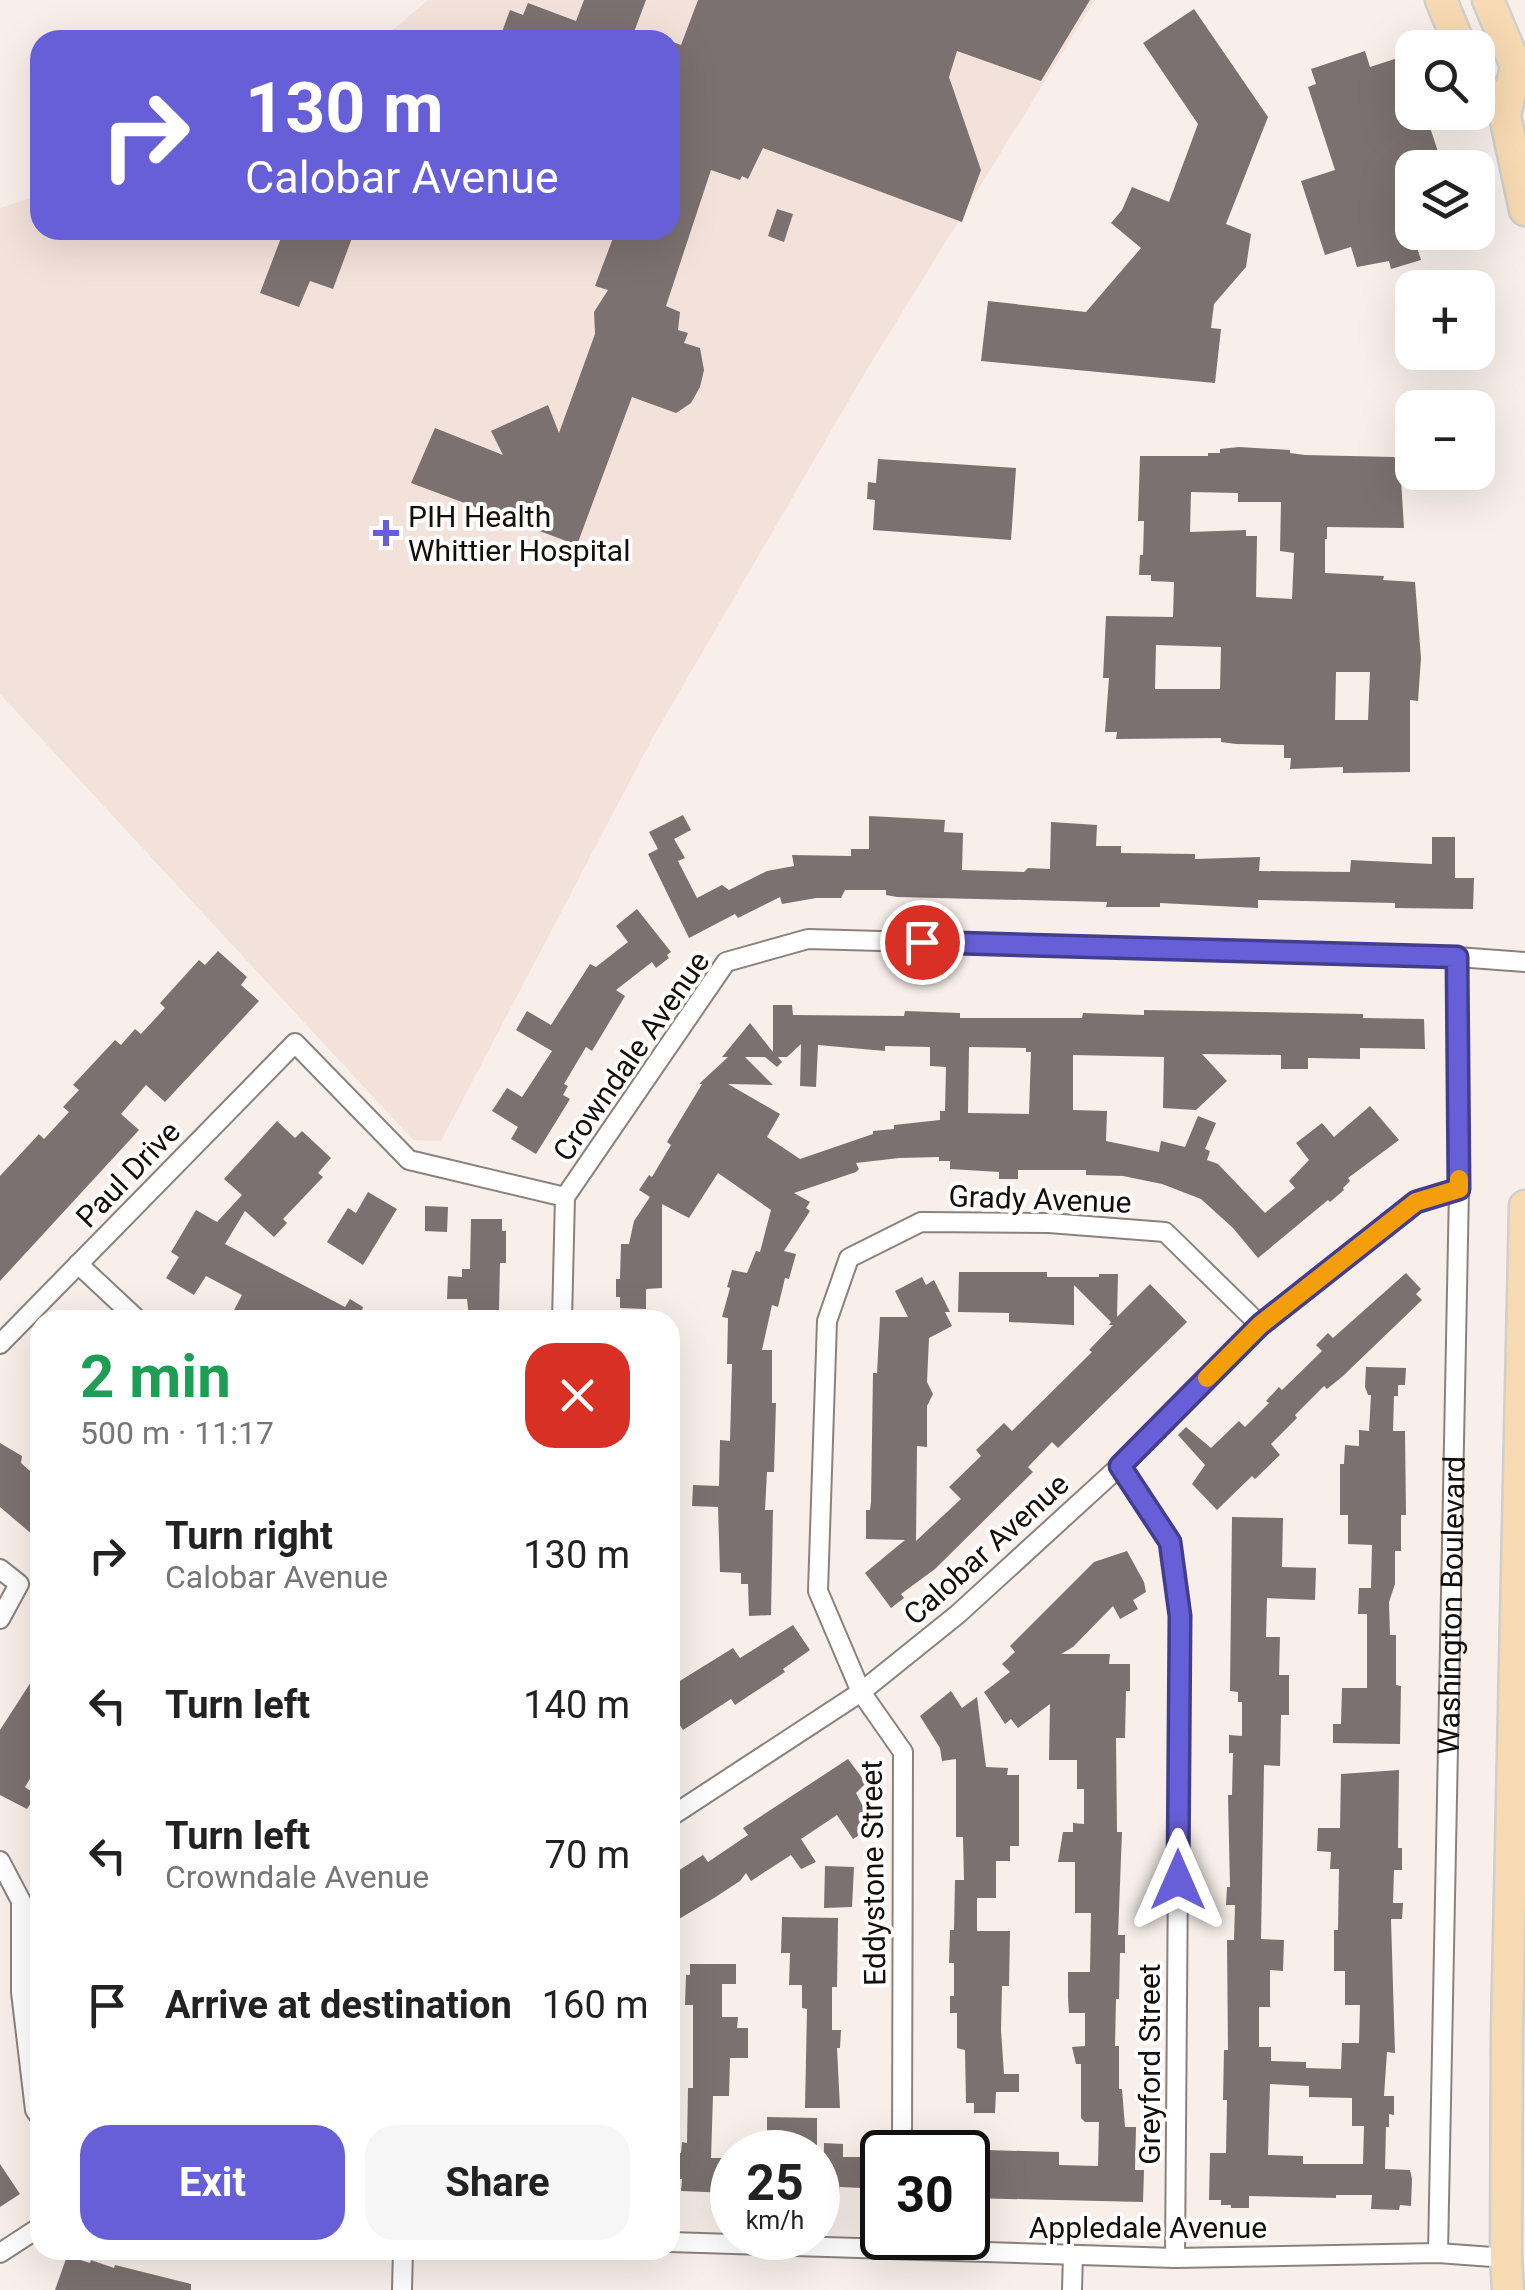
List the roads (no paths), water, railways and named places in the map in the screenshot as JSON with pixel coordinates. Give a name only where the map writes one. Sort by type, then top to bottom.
[{"type":"main road","points":[[1440,0],[1453,30]]},
{"type":"main road","points":[[1488,0],[1516,66],[1504,116]]},
{"type":"main road","points":[[1495,104],[1504,116],[1525,210]]},
{"type":"main road","points":[[1508,2290],[1506,2030],[1525,1206]]},
{"type":"main road","points":[[1496,2290],[1506,2258]]},
{"type":"street","name":"Crowndale Avenue","points":[[565,1197],[726,962],[808,939],[1525,962]]},
{"type":"street","name":"Washington Boulevard","points":[[1438,2252],[1459,1189],[1457,957]]},
{"type":"street","name":"Paul Drive","points":[[33,1310],[295,1043],[408,1160],[565,1197]]},
{"type":"street","name":"Calobar Avenue","points":[[680,1810],[861,1692],[958,1614],[1120,1466],[1260,1325],[1416,1202],[1459,1189]]},
{"type":"street","points":[[562,1310],[565,1197]]},
{"type":"street","name":"Grady Avenue","points":[[849,1258],[921,1222],[1049,1223],[1164,1232],[1260,1325]]},
{"type":"street","name":"Eddystone Street","points":[[849,1258],[827,1321],[818,1591],[861,1692],[903,1752],[902,2130]]},
{"type":"street","points":[[78,1264],[127,1310]]},
{"type":"street","name":"Paul Drive","points":[[0,1344],[30,1313]]},
{"type":"street","name":"Greyford Street","points":[[1120,1466],[1170,1542],[1180,1616],[1175,2258]]},
{"type":"street","points":[[0,1569],[20,1584],[0,1619]]},
{"type":"street","points":[[0,1861],[21,1900],[21,1992],[30,2063]]},
{"type":"street","points":[[0,2253],[30,2234]]},
{"type":"street","name":"Appledale Avenue","points":[[680,2242],[860,2244]]},
{"type":"street","name":"Appledale Avenue","points":[[990,2250],[1175,2258],[1438,2252],[1506,2258]]},
{"type":"street","points":[[1072,2290],[1073,2255]]},
{"type":"street","points":[[402,2290],[403,2260]]},
{"type":"place","name":"PIH Health Whittier Hospital","points":[[386,533]]}]
